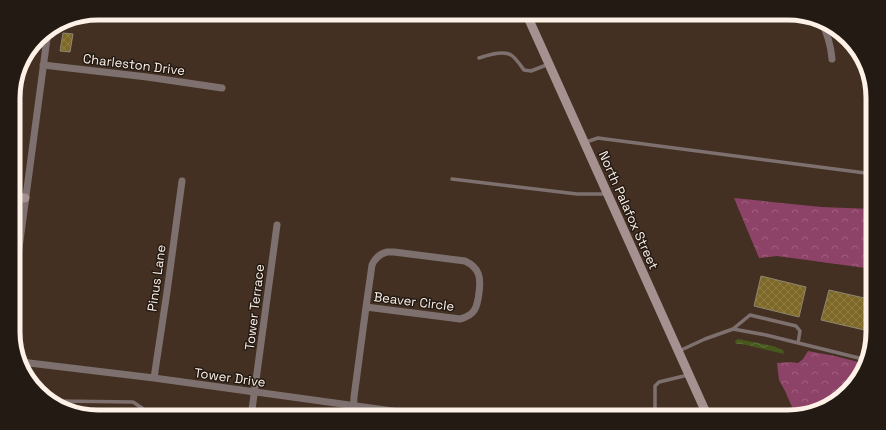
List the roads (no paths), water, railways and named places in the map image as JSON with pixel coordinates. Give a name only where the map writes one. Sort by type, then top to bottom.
[{"type":"main road","name":"North Palafox Street","points":[[529,20],[705,410]]},
{"type":"main road","points":[[20,198],[25,198]]},
{"type":"street","points":[[824,29],[831,48],[832,59]]},
{"type":"street","points":[[20,238],[47,39]]},
{"type":"street","name":"Charleston Drive","points":[[43,65],[146,77],[222,88]]},
{"type":"street","name":"Pinus Lane","points":[[154,378],[182,181]]},
{"type":"street","name":"Tower Terrace","points":[[252,410],[277,225]]},
{"type":"street","name":"Beaver Circle","points":[[394,252],[465,262],[475,268],[480,279],[477,305],[474,311],[465,318],[460,319],[366,307],[372,266],[374,260],[382,253],[394,252]]},
{"type":"street","points":[[354,410],[366,307]]},
{"type":"street","name":"Tower Drive","points":[[26,363],[154,378],[384,410]]},
{"type":"lane","points":[[479,58],[491,54],[503,53],[512,55],[524,70],[531,71],[549,64]]},
{"type":"lane","points":[[585,142],[598,138],[866,173]]},
{"type":"lane","points":[[452,179],[577,194],[608,194]]},
{"type":"lane","points":[[679,352],[705,339],[733,329],[750,315],[796,326],[800,331],[798,343]]},
{"type":"lane","points":[[733,329],[766,335],[861,359]]},
{"type":"lane","points":[[656,410],[655,386],[659,382],[689,375]]},
{"type":"lane","points":[[61,401],[133,402],[142,408],[142,410]]},
{"type":"water","points":[[738,339],[773,346],[783,350],[784,354],[742,344],[736,344],[735,341]]}]
